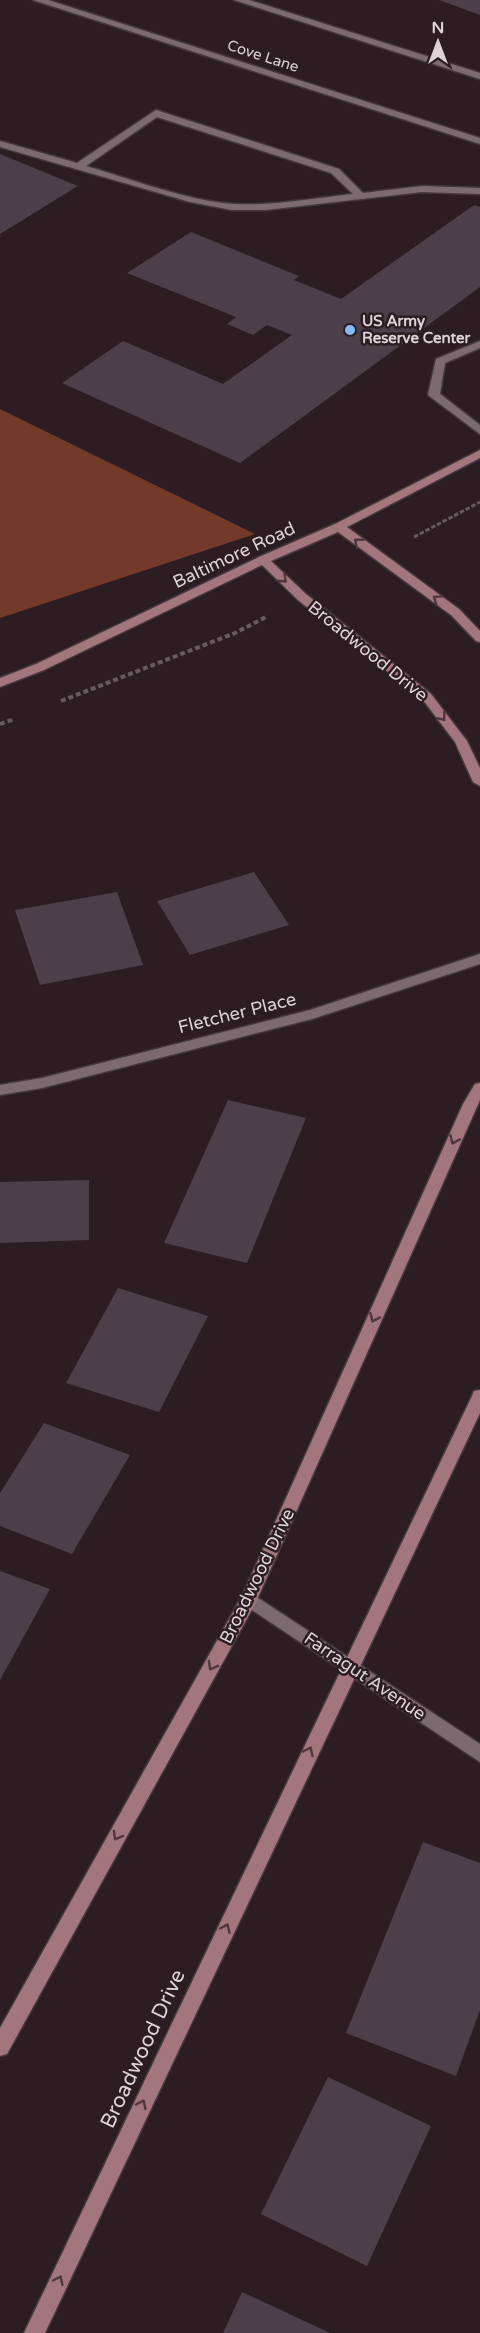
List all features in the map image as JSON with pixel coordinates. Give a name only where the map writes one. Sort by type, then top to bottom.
[{"type":"street","name":"Cove Lane","points":[[38,0],[480,141]]},
{"type":"street","points":[[239,0],[480,76]]},
{"type":"street","points":[[78,167],[156,113],[335,171],[362,196]]},
{"type":"street","points":[[0,144],[194,200],[232,207],[266,207],[422,189],[480,191]]},
{"type":"street","points":[[480,344],[440,361],[434,395],[480,430]]},
{"type":"street","name":"Baltimore Road","points":[[0,683],[40,667],[263,560],[339,527],[480,453]]},
{"type":"street","points":[[339,527],[455,612],[480,638]]},
{"type":"street","name":"Broadwood Drive","points":[[263,560],[302,597],[427,697],[461,741],[480,782]]},
{"type":"street","name":"Fletcher Place","points":[[0,1090],[42,1083],[312,1014],[480,960]]},
{"type":"street","name":"Broadwood Drive","points":[[0,2047],[249,1599],[470,1104],[480,1088]]},
{"type":"street","name":"Broadwood Drive","points":[[34,2333],[349,1666],[480,1396]]},
{"type":"street","name":"Farragut Avenue","points":[[249,1599],[480,1754]]},
{"type":"path","points":[[377,557],[480,502]]},
{"type":"path","points":[[51,705],[235,633],[302,597]]},
{"type":"path","points":[[0,724],[19,717]]},
{"type":"shaded area","points":[[0,409],[255,534],[0,618]]},
{"type":"building","points":[[439,0],[480,0],[480,15]]},
{"type":"building","points":[[0,154],[78,186],[0,234]]},
{"type":"building","name":"US Army Reserve Center","points":[[474,205],[480,207],[480,287],[240,463],[62,383],[123,341],[223,384],[292,335],[267,325],[253,335],[227,324],[236,317],[127,273],[191,232],[299,276],[294,280],[341,299]]},
{"type":"building","points":[[254,872],[289,925],[190,955],[157,901]]},
{"type":"building","points":[[117,892],[143,965],[40,985],[15,910]]},
{"type":"building","points":[[228,1100],[306,1118],[247,1263],[164,1243]]},
{"type":"building","points":[[89,1180],[89,1240],[0,1243],[0,1182]]},
{"type":"building","points":[[118,1288],[208,1316],[159,1412],[66,1383]]},
{"type":"building","points":[[44,1423],[130,1455],[72,1554],[0,1526],[0,1493]]},
{"type":"building","points":[[0,1571],[50,1589],[0,1680]]},
{"type":"building","points":[[423,1842],[480,1863],[480,2010],[456,2076],[346,2033]]},
{"type":"building","points":[[328,2077],[431,2126],[367,2266],[261,2214]]},
{"type":"building","points":[[242,2292],[330,2333],[223,2333]]},
{"type":"place","name":"US Army Reserve Center","points":[[350,330]]}]
